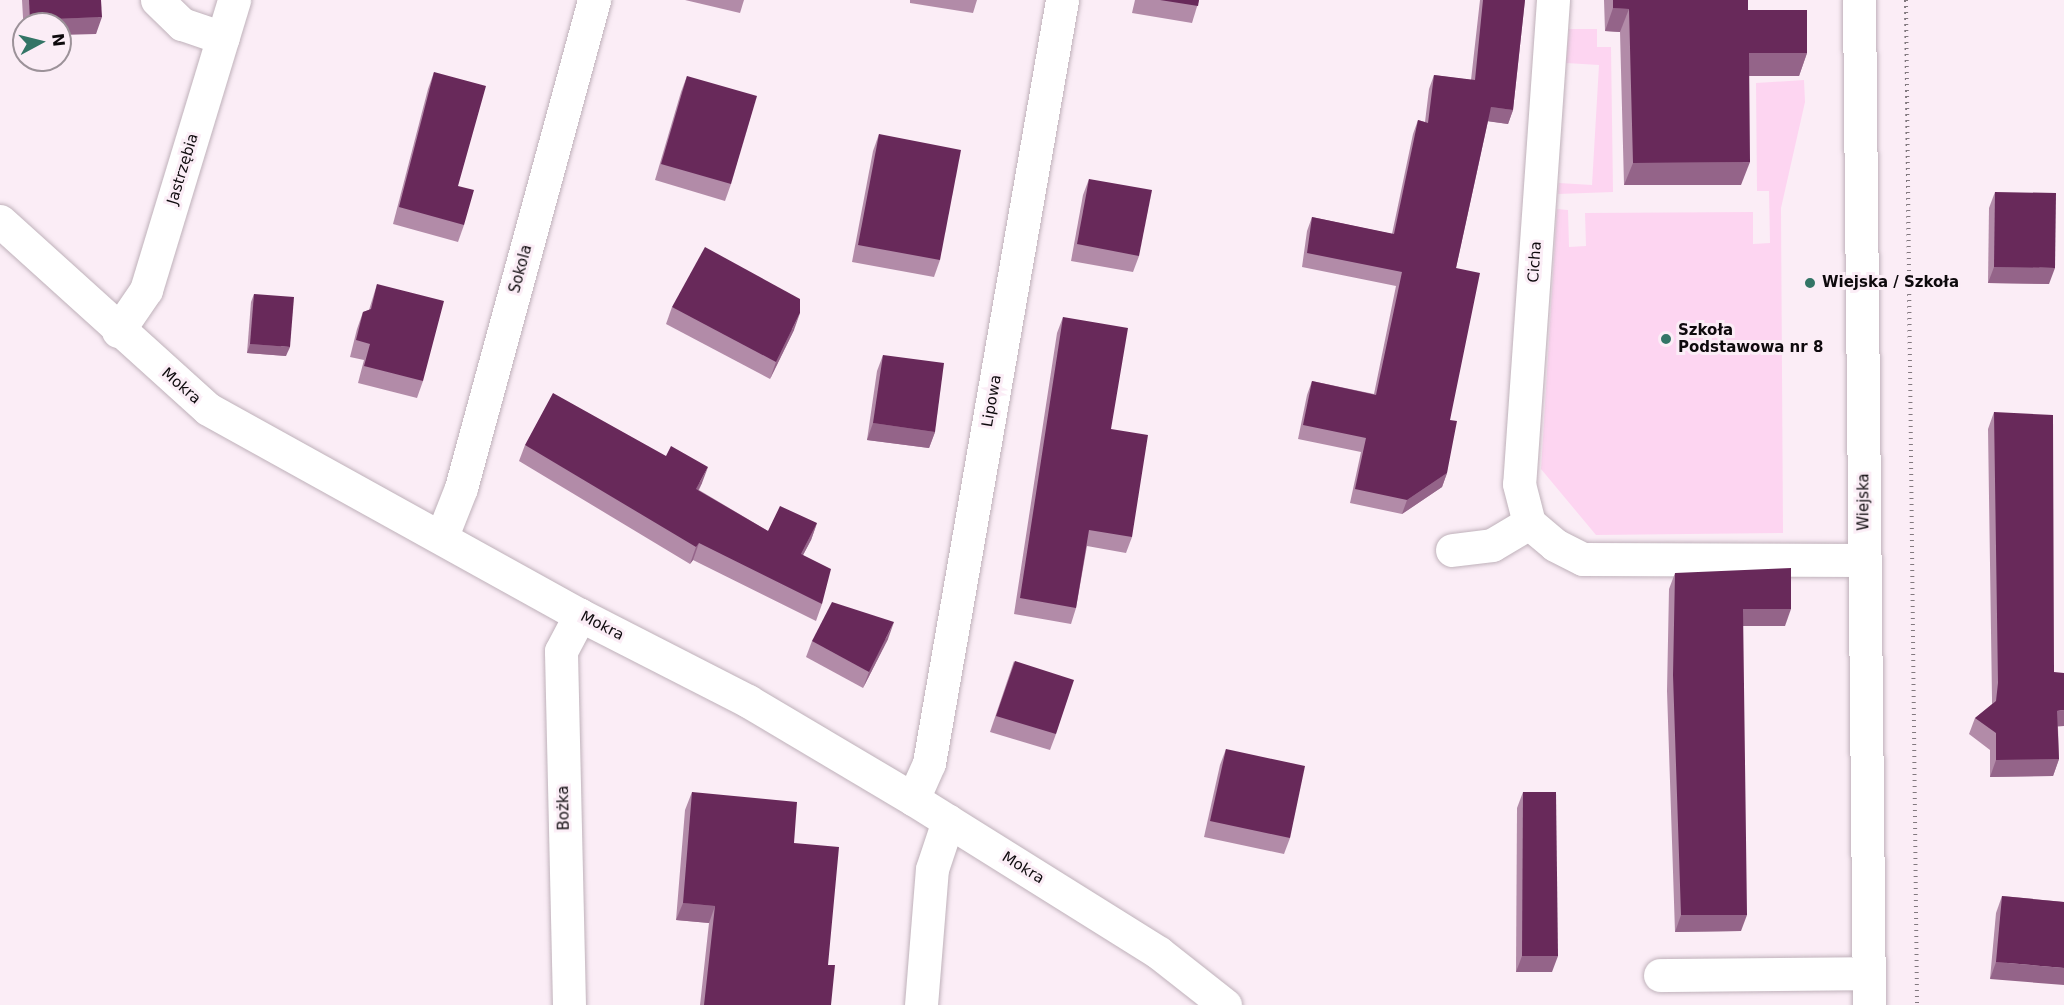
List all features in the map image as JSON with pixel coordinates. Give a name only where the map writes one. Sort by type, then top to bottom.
[{"type":"street","points":[[157,0],[183,24],[223,38]]},
{"type":"street","name":"Jastrzębia","points":[[118,331],[146,290],[234,0]]},
{"type":"street","name":"Sokola","points":[[442,536],[461,488],[594,0]]},
{"type":"street","name":"Lipowa","points":[[914,799],[929,763],[1062,0]]},
{"type":"street","name":"Cicha","points":[[1528,523],[1519,484],[1553,0]]},
{"type":"street","name":"Wiejska","points":[[1859,0],[1869,989]]},
{"type":"street","name":"Mokra","points":[[0,221],[118,331],[208,409],[442,536],[579,615],[748,701],[914,799],[1159,953],[1225,1005]]},
{"type":"street","points":[[1452,550],[1492,545],[1528,523],[1555,545],[1583,559],[1865,560]]},
{"type":"street","name":"Bożka","points":[[569,1005],[561,651],[579,615]]},
{"type":"street","points":[[921,1005],[932,869],[948,821]]},
{"type":"street","points":[[1660,975],[1869,989]]},
{"type":"path","points":[[1906,0],[1917,1005]]},
{"type":"shaded area","points":[[1569,29],[1597,29],[1597,47],[1611,47],[1613,192],[1558,194],[1559,183],[1592,185],[1599,65],[1566,63]]},
{"type":"shaded area","name":"Szkoła Podstawowa nr 8","points":[[1804,80],[1805,102],[1781,208],[1783,533],[1596,535],[1541,469],[1557,209],[1568,210],[1569,247],[1586,246],[1585,213],[1753,212],[1753,244],[1770,243],[1769,191],[1757,191],[1756,83]]},
{"type":"building","points":[[29,0],[101,0],[102,17],[72,18],[72,12],[30,12]]},
{"type":"building","points":[[1160,0],[1199,0],[1198,6]]},
{"type":"building","points":[[1483,0],[1525,0],[1513,110],[1491,107],[1456,268],[1480,273],[1450,420],[1457,421],[1447,473],[1407,500],[1355,489],[1366,438],[1303,425],[1312,381],[1376,395],[1402,272],[1307,253],[1312,217],[1394,234],[1418,120],[1428,123],[1434,75],[1475,80]]},
{"type":"building","points":[[1613,0],[1748,0],[1748,10],[1807,10],[1807,53],[1749,53],[1750,162],[1633,163],[1629,9],[1613,8]]},
{"type":"building","points":[[434,72],[486,86],[458,186],[474,190],[464,225],[399,207]]},
{"type":"building","points":[[687,76],[757,96],[731,184],[661,164]]},
{"type":"building","points":[[879,134],[961,150],[940,260],[858,245]]},
{"type":"building","points":[[1089,179],[1152,190],[1139,256],[1077,244]]},
{"type":"building","points":[[1995,192],[2056,193],[2055,268],[1994,267]]},
{"type":"building","points":[[705,247],[800,299],[800,313],[776,362],[672,307]]},
{"type":"building","points":[[377,284],[444,301],[423,381],[364,366],[370,344],[356,340],[363,312],[371,309]]},
{"type":"building","points":[[254,294],[294,297],[290,347],[250,344]]},
{"type":"building","points":[[1063,317],[1128,328],[1111,429],[1148,435],[1132,537],[1089,530],[1076,608],[1020,598]]},
{"type":"building","points":[[883,355],[944,363],[935,432],[873,423]]},
{"type":"building","points":[[553,393],[666,456],[671,446],[708,467],[696,489],[768,531],[780,506],[817,523],[801,554],[831,569],[822,604],[699,543],[696,547],[525,445]]},
{"type":"building","points":[[1994,412],[2053,415],[2054,672],[2064,673],[2064,710],[2057,711],[2059,759],[1996,760],[1996,733],[1975,718],[1996,701],[1998,683]]},
{"type":"building","points":[[1791,568],[1791,609],[1743,609],[1747,915],[1681,915],[1673,675],[1675,573]]},
{"type":"building","points":[[832,602],[894,622],[869,672],[812,641]]},
{"type":"building","points":[[1015,661],[1074,680],[1056,734],[996,716]]},
{"type":"building","points":[[1226,749],[1305,766],[1290,838],[1210,821]]},
{"type":"building","points":[[692,792],[797,802],[794,843],[839,847],[828,965],[835,965],[831,1005],[704,1005],[715,906],[683,903]]},
{"type":"building","points":[[1523,792],[1556,792],[1558,956],[1522,956]]},
{"type":"building","points":[[2002,896],[2064,902],[2064,968],[1996,962]]},
{"type":"place","name":"Wiejska / Szkoła","points":[[1810,283]]},
{"type":"place","name":"Szkoła Podstawowa nr 8","points":[[1666,339]]}]
